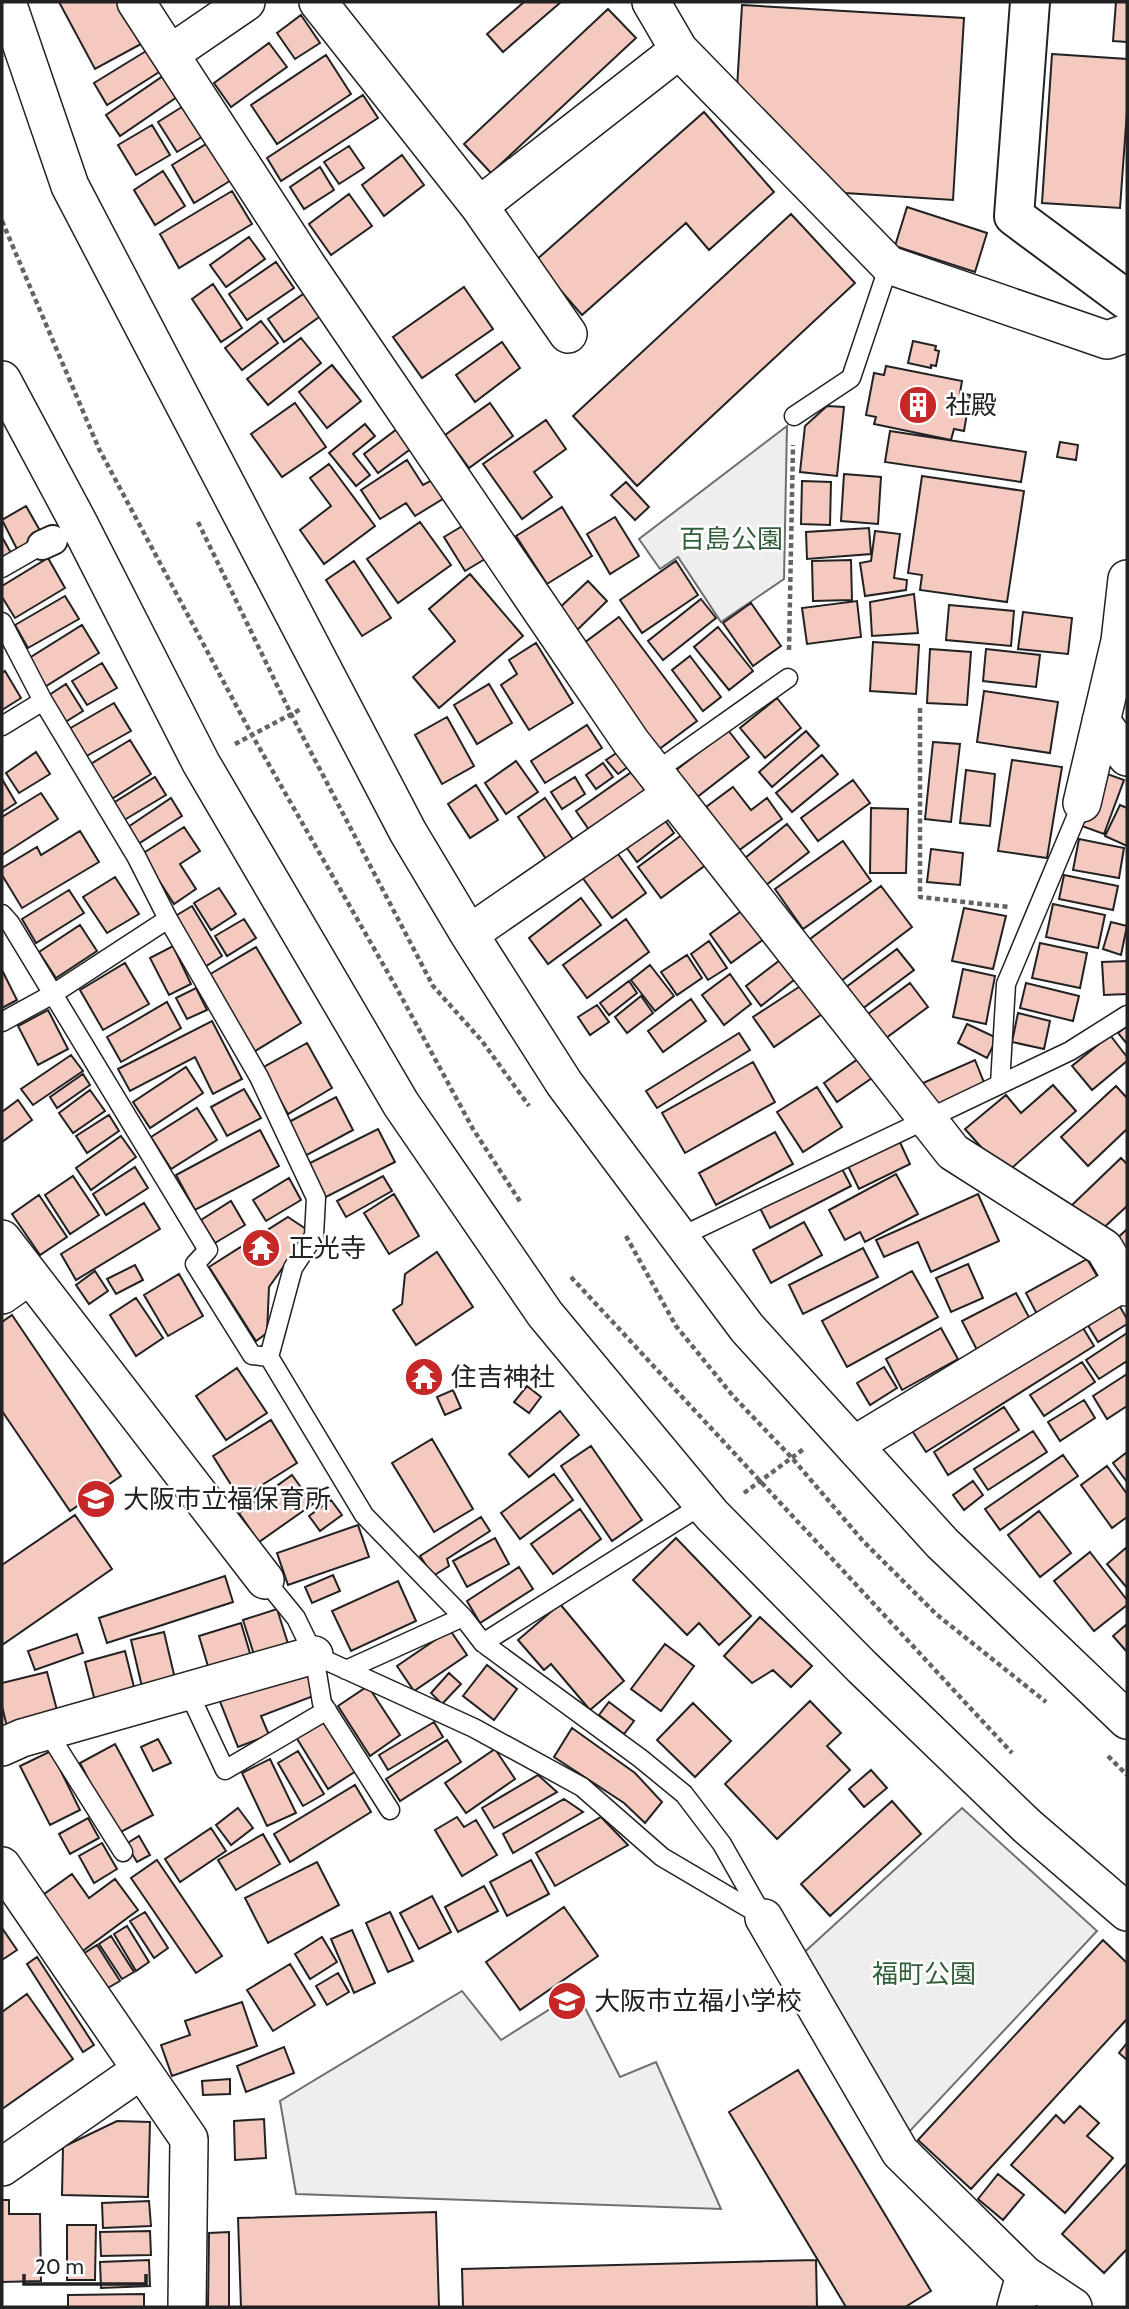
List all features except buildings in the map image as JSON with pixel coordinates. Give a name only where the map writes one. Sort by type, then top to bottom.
[{"type":"street","points":[[7,2],[71,186],[408,832],[564,1083],[747,1328],[942,1544],[1127,1720]]},
{"type":"street","points":[[136,2],[316,279],[631,742],[953,1152],[1104,1248],[1126,1284],[855,1445]]},
{"type":"street","points":[[170,54],[246,2]]},
{"type":"street","points":[[317,2],[480,206],[568,334]]},
{"type":"street","points":[[651,2],[679,50],[889,265],[1107,340],[1127,333]]},
{"type":"street","points":[[1030,2],[1014,216],[1127,300]]},
{"type":"street","points":[[480,206],[679,50]]},
{"type":"street","points":[[2,380],[201,763],[401,1104],[545,1314],[702,1505],[862,1667],[1027,1826],[1127,1912]]},
{"type":"street","points":[[1082,803],[1120,640],[1127,579]]},
{"type":"street","points":[[1101,721],[1127,757]]},
{"type":"street","points":[[469,934],[664,783]]},
{"type":"street","points":[[2,1239],[15,1286],[265,1580]]},
{"type":"street","points":[[2,1747],[47,1731],[314,1655]]},
{"type":"street","points":[[2,1868],[189,2139],[187,2307]]},
{"type":"street","points":[[764,1918],[900,2152],[1020,2291],[1073,2307]]},
{"type":"street","points":[[2,2167],[141,2070]]},
{"type":"lane","points":[[794,416],[851,379],[889,265]]},
{"type":"lane","points":[[2,568],[47,542]]},
{"type":"lane","points":[[2,622],[43,701],[136,856],[168,919],[259,1077],[316,1198],[314,1236],[293,1268],[269,1357],[364,1516],[463,1617],[483,1643],[640,1758],[684,1794],[722,1844],[764,1918]]},
{"type":"lane","points":[[664,783],[788,678]]},
{"type":"lane","points":[[2,726],[43,701]]},
{"type":"lane","points":[[1000,1084],[1006,984],[1082,803]]},
{"type":"lane","points":[[2,914],[10,923],[208,1250],[195,1264],[252,1355],[269,1357]]},
{"type":"lane","points":[[2,1022],[53,994],[168,919]]},
{"type":"lane","points":[[680,1237],[1070,1051],[1127,1014]]},
{"type":"lane","points":[[483,1643],[702,1505]]},
{"type":"lane","points":[[265,1580],[296,1618],[314,1655],[322,1703],[390,1810]]},
{"type":"lane","points":[[346,1670],[463,1617]]},
{"type":"lane","points":[[314,1655],[474,1728],[582,1787],[662,1857],[764,1918]]},
{"type":"lane","points":[[188,1691],[225,1770],[327,1710]]},
{"type":"lane","points":[[47,1731],[123,1853]]},
{"type":"path","points":[[2,221],[99,449],[252,735],[396,987],[473,1129],[525,1210]]},
{"type":"path","points":[[788,678],[794,416]]},
{"type":"path","points":[[232,746],[308,705]]},
{"type":"path","points":[[920,708],[920,897],[1037,910]]},
{"type":"path","points":[[562,1268],[1017,1758]]},
{"type":"path","points":[[737,1497],[812,1444]]},
{"type":"green space","name":"百島公園","points":[[787,426],[784,579],[721,622],[678,557],[660,569],[639,539]]},
{"type":"green space","name":"福町公園","points":[[962,1808],[1097,1931],[909,2132],[798,1958]]},
{"type":"green space","points":[[462,1991],[501,2040],[577,1992],[620,2077],[656,2062],[721,2209],[296,2194],[280,2101]]},
{"type":"place","name":"社殿","points":[[918,405]]},
{"type":"place","name":"正光寺","points":[[261,1248]]},
{"type":"place","name":"住吉神社","points":[[424,1377]]},
{"type":"place","name":"大阪市立福保育所","points":[[96,1499]]},
{"type":"place","name":"大阪市立福小学校","points":[[567,2001]]}]
